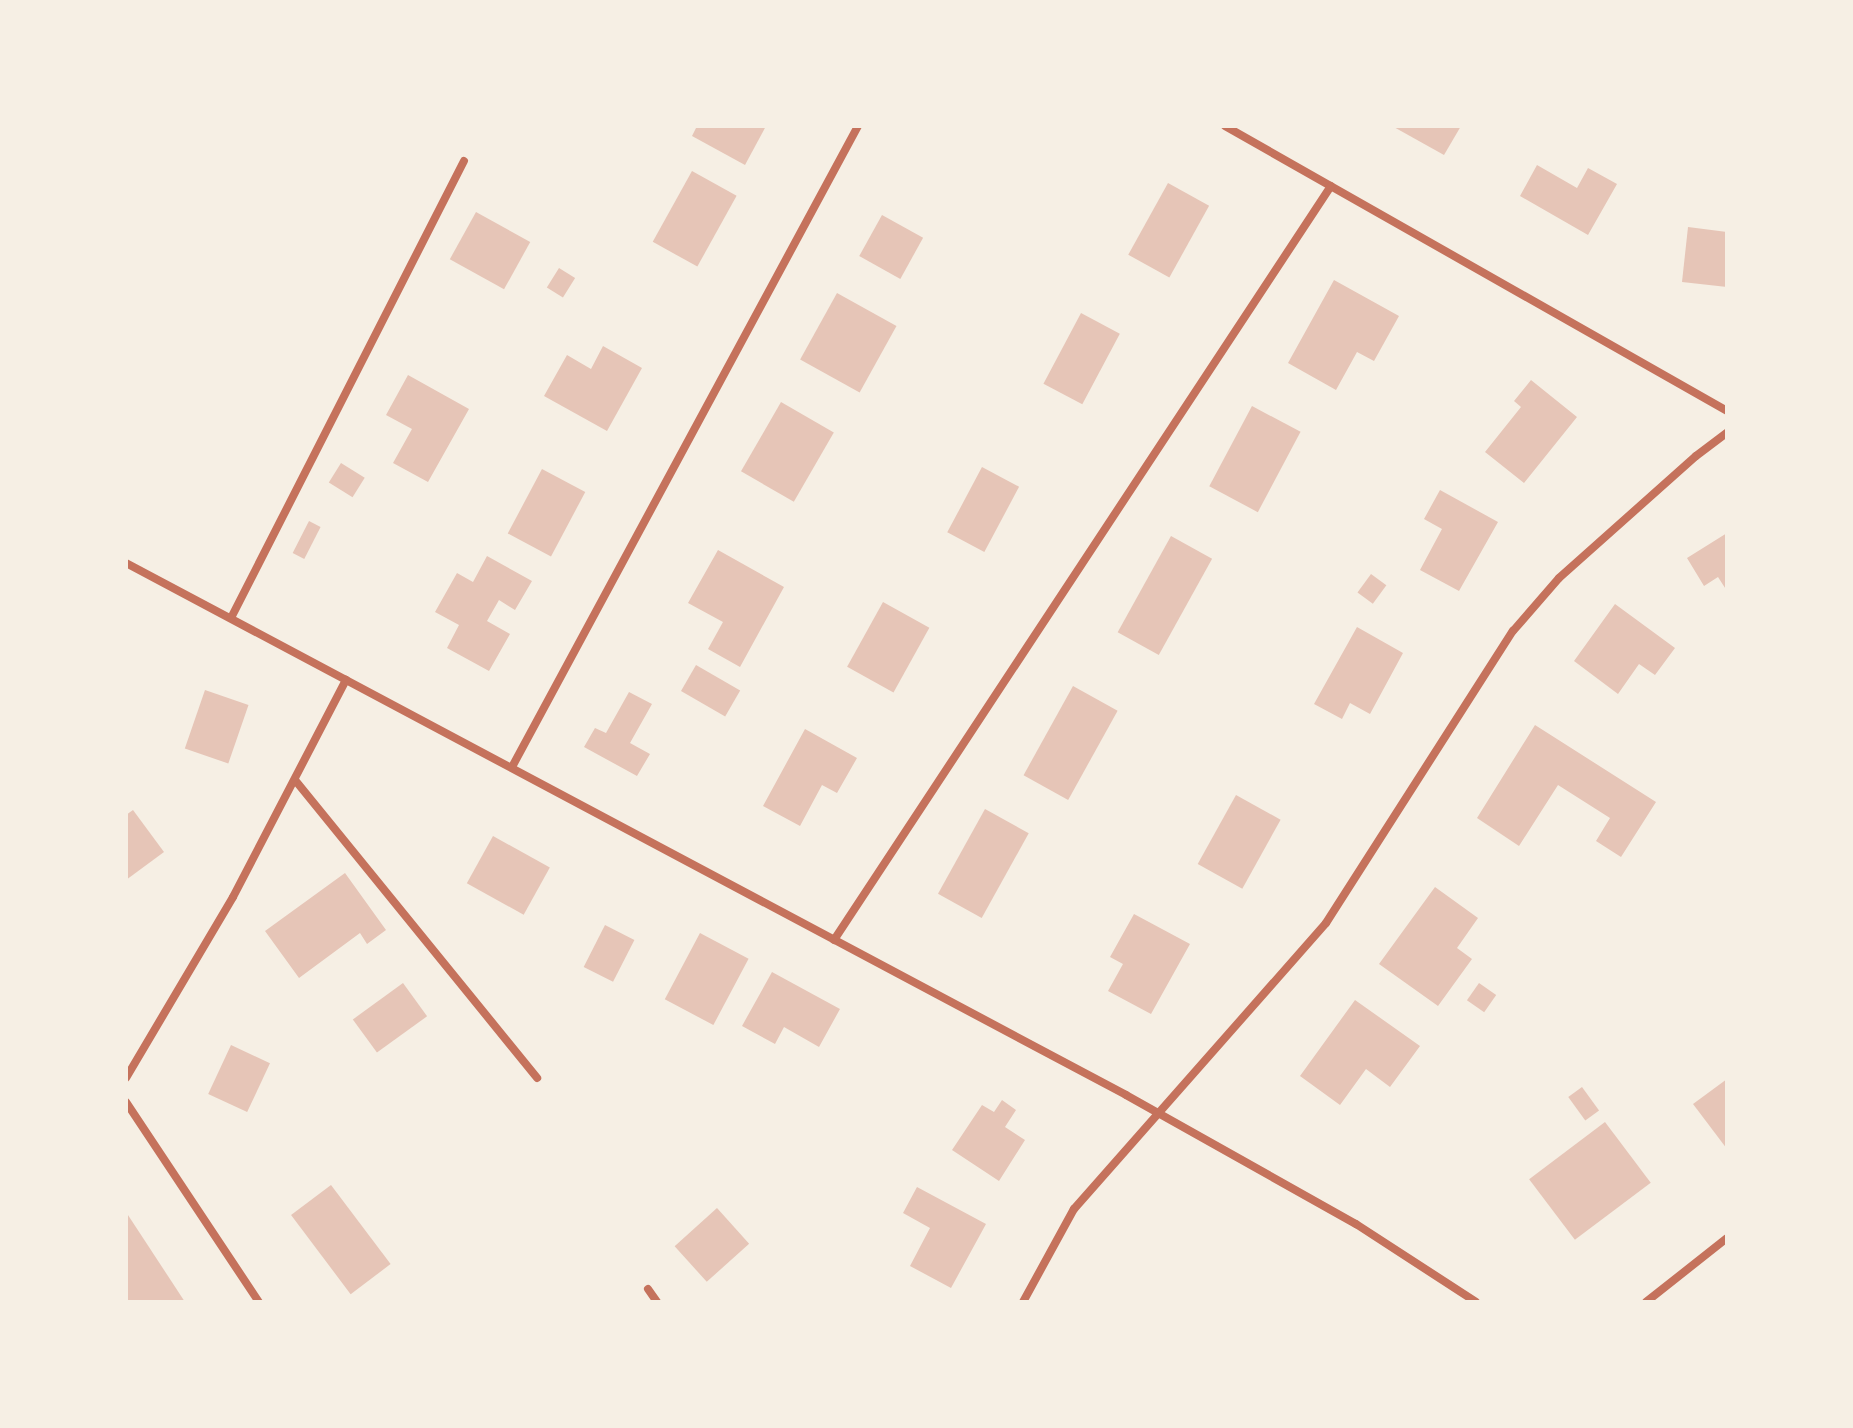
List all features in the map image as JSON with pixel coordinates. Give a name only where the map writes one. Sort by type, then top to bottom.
[{"type":"street","points":[[512,767],[858,126]]},
{"type":"street","points":[[1225,126],[1727,411]]},
{"type":"street","points":[[231,618],[464,161]]},
{"type":"street","points":[[834,940],[1331,186]]},
{"type":"street","points":[[1023,1302],[1074,1209],[1326,923],[1513,631],[1559,578],[1696,456],[1727,433]]},
{"type":"street","points":[[126,563],[1158,1113],[1356,1224],[1476,1302]]},
{"type":"street","points":[[126,1078],[188,976],[346,680]]},
{"type":"street","points":[[295,780],[537,1078]]},
{"type":"street","points":[[126,1102],[259,1302]]},
{"type":"street","points":[[1646,1302],[1727,1238]]},
{"type":"street","points":[[648,1289],[657,1302]]},
{"type":"building","points":[[697,126],[766,126],[745,165],[692,136]]},
{"type":"building","points":[[1392,126],[1461,126],[1444,155]]},
{"type":"building","points":[[1537,165],[1577,188],[1588,168],[1617,184],[1588,235],[1520,196]]},
{"type":"building","points":[[692,171],[737,196],[697,267],[653,242]]},
{"type":"building","points":[[1168,183],[1209,206],[1169,278],[1128,255]]},
{"type":"building","points":[[476,212],[530,242],[504,289],[450,259]]},
{"type":"building","points":[[882,215],[923,238],[900,279],[859,256]]},
{"type":"building","points":[[1688,227],[1727,232],[1727,287],[1682,282]]},
{"type":"building","points":[[559,268],[575,278],[563,298],[547,288]]},
{"type":"building","points":[[1334,280],[1399,316],[1374,361],[1357,352],[1336,390],[1288,363]]},
{"type":"building","points":[[837,293],[896,326],[860,392],[800,359]]},
{"type":"building","points":[[1081,313],[1120,334],[1082,404],[1043,384]]},
{"type":"building","points":[[603,346],[642,368],[607,431],[544,396],[567,355],[591,369]]},
{"type":"building","points":[[408,375],[469,409],[428,482],[393,463],[412,429],[386,415]]},
{"type":"building","points":[[1531,380],[1577,417],[1524,483],[1485,452],[1521,407],[1514,401]]},
{"type":"building","points":[[781,402],[834,432],[794,502],[741,471]]},
{"type":"building","points":[[1252,406],[1301,432],[1258,512],[1209,486]]},
{"type":"building","points":[[341,463],[365,478],[353,497],[329,483]]},
{"type":"building","points":[[982,467],[1019,487],[984,552],[947,532]]},
{"type":"building","points":[[542,469],[585,492],[551,556],[508,533]]},
{"type":"building","points":[[1440,490],[1498,522],[1459,591],[1420,570],[1442,529],[1424,519]]},
{"type":"building","points":[[309,521],[321,527],[304,559],[293,553]]},
{"type":"building","points":[[1727,533],[1727,591],[1718,577],[1704,586],[1687,558]]},
{"type":"building","points":[[1171,536],[1212,559],[1159,655],[1118,632]]},
{"type":"building","points":[[718,550],[784,587],[740,667],[708,649],[723,622],[688,603]]},
{"type":"building","points":[[487,556],[532,581],[515,610],[499,600],[487,621],[510,634],[489,671],[447,648],[459,625],[435,612],[457,573],[473,582]]},
{"type":"building","points":[[1371,574],[1386,585],[1373,604],[1357,593]]},
{"type":"building","points":[[883,602],[929,628],[893,692],[847,667]]},
{"type":"building","points":[[1615,604],[1675,648],[1655,675],[1639,664],[1618,694],[1574,661]]},
{"type":"building","points":[[1357,627],[1403,653],[1370,714],[1350,703],[1342,719],[1314,704]]},
{"type":"building","points":[[696,665],[740,690],[725,716],[681,691]]},
{"type":"building","points":[[1073,686],[1118,711],[1068,800],[1024,775]]},
{"type":"building","points":[[205,690],[248,705],[228,764],[185,749]]},
{"type":"building","points":[[629,692],[652,704],[630,743],[650,754],[637,776],[584,747],[595,728],[606,733]]},
{"type":"building","points":[[1535,725],[1656,802],[1621,857],[1596,841],[1610,818],[1558,785],[1519,846],[1477,818]]},
{"type":"building","points":[[805,729],[857,758],[837,793],[822,785],[800,826],[763,806]]},
{"type":"building","points":[[1236,795],[1281,820],[1242,889],[1198,864]]},
{"type":"building","points":[[985,809],[1029,833],[982,918],[938,894]]},
{"type":"building","points":[[133,810],[164,852],[126,880],[126,815]]},
{"type":"building","points":[[493,836],[550,868],[524,915],[467,883]]},
{"type":"building","points":[[345,873],[386,930],[367,944],[360,933],[299,978],[265,931]]},
{"type":"building","points":[[1435,887],[1478,918],[1457,948],[1472,959],[1438,1006],[1379,964]]},
{"type":"building","points":[[1134,914],[1190,944],[1151,1014],[1108,991],[1123,964],[1110,957]]},
{"type":"building","points":[[605,925],[634,940],[613,982],[584,967]]},
{"type":"building","points":[[700,933],[749,959],[713,1025],[665,999]]},
{"type":"building","points":[[772,972],[840,1009],[819,1047],[784,1027],[775,1044],[742,1026]]},
{"type":"building","points":[[403,983],[427,1016],[377,1053],[353,1019]]},
{"type":"building","points":[[1479,983],[1496,995],[1484,1012],[1467,1000]]},
{"type":"building","points":[[1355,1000],[1420,1046],[1390,1087],[1366,1069],[1340,1105],[1300,1076]]},
{"type":"building","points":[[231,1045],[270,1063],[247,1112],[208,1094]]},
{"type":"building","points":[[1727,1079],[1727,1149],[1693,1104]]},
{"type":"building","points":[[1582,1087],[1599,1110],[1585,1120],[1568,1097]]},
{"type":"building","points":[[1002,1100],[1016,1110],[1005,1127],[1025,1140],[999,1181],[952,1150],[982,1105],[994,1112]]},
{"type":"building","points":[[1605,1122],[1651,1183],[1575,1240],[1529,1179]]},
{"type":"building","points":[[331,1185],[391,1264],[351,1294],[291,1215]]},
{"type":"building","points":[[917,1187],[986,1224],[951,1288],[910,1266],[930,1228],[903,1213]]},
{"type":"building","points":[[717,1208],[749,1244],[707,1282],[675,1246]]},
{"type":"building","points":[[126,1212],[185,1302],[126,1302]]}]
